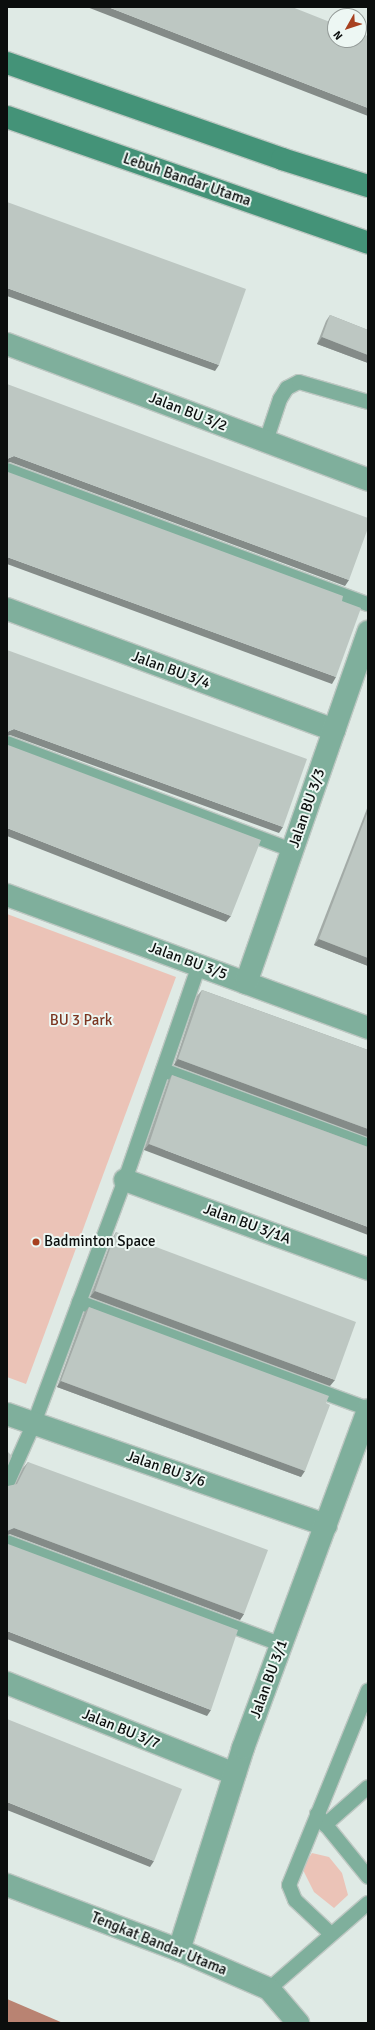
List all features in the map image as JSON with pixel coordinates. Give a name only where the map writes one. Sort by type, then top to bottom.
[{"type":"main road","points":[[7,63],[282,160],[368,186]]},
{"type":"main road","name":"Lebuh Bandar Utama","points":[[7,117],[368,243]]},
{"type":"street","name":"Jalan BU 3/2","points":[[7,344],[368,480]]},
{"type":"street","name":"Jalan BU 3/4","points":[[7,609],[334,730]]},
{"type":"street","name":"Jalan BU 3/3","points":[[246,983],[368,632]]},
{"type":"street","name":"Jalan BU 3/5","points":[[7,895],[246,983],[366,1023]]},
{"type":"street","name":"Jalan BU 3/1A","points":[[125,1180],[368,1269]]},
{"type":"street","name":"Jalan BU 3/1","points":[[179,1950],[235,1774],[368,1410]]},
{"type":"street","name":"Jalan BU 3/6","points":[[7,1414],[326,1525]]},
{"type":"street","name":"Jalan BU 3/7","points":[[7,1683],[235,1774]]},
{"type":"street","name":"Tengkat Bandar Utama","points":[[7,1885],[179,1950],[269,1989],[298,2023]]},
{"type":"lane","points":[[266,441],[280,399],[287,388],[299,382],[368,402]]},
{"type":"lane","points":[[7,470],[368,604]]},
{"type":"lane","points":[[7,742],[292,850]]},
{"type":"lane","points":[[7,1484],[34,1423],[125,1180],[199,965]]},
{"type":"lane","points":[[163,1070],[368,1146]]},
{"type":"lane","points":[[79,1302],[368,1410]]},
{"type":"lane","points":[[7,1542],[282,1645]]},
{"type":"lane","points":[[330,1933],[295,1900],[289,1886],[321,1819],[368,1690]]},
{"type":"lane","points":[[321,1819],[368,1787]]},
{"type":"lane","points":[[321,1819],[368,1877]]},
{"type":"lane","points":[[269,1989],[330,1933],[368,1903]]},
{"type":"green space","name":"BU 3 Park","points":[[7,914],[176,977],[26,1384],[7,1377]]},
{"type":"green space","points":[[312,1853],[329,1857],[342,1873],[348,1895],[334,1908],[314,1892],[302,1868]]},
{"type":"shaded area","points":[[7,1999],[63,2023],[7,2023]]},
{"type":"building","points":[[108,7],[292,7],[327,21],[327,48],[367,48],[368,36],[368,108]]},
{"type":"building","points":[[7,202],[246,289],[219,365],[7,288]]},
{"type":"building","points":[[330,315],[368,330],[368,355],[322,337]]},
{"type":"building","points":[[7,384],[368,518],[368,528],[349,580],[14,456],[7,459]]},
{"type":"building","points":[[7,469],[8,472],[343,596],[342,601],[361,608],[336,677],[7,557]]},
{"type":"building","points":[[7,650],[307,759],[283,827],[14,729],[7,732]]},
{"type":"building","points":[[7,742],[8,745],[261,840],[231,916],[7,828]]},
{"type":"building","points":[[368,811],[368,958],[319,939]]},
{"type":"building","points":[[202,990],[368,1050],[368,1129],[178,1059]]},
{"type":"building","points":[[172,1075],[368,1147],[368,1227],[149,1144]]},
{"type":"building","points":[[116,1232],[356,1322],[335,1380],[95,1291]]},
{"type":"building","points":[[89,1307],[329,1396],[326,1403],[330,1405],[305,1471],[61,1381]]},
{"type":"building","points":[[7,1451],[12,1456],[7,1468]]},
{"type":"building","points":[[28,1462],[268,1550],[244,1614],[14,1528],[7,1531],[7,1484],[8,1486],[17,1484]]},
{"type":"building","points":[[7,1541],[8,1544],[238,1630],[211,1710],[7,1631]]},
{"type":"building","points":[[7,1719],[182,1789],[154,1861],[7,1802]]},
{"type":"place","name":"Badminton Space","points":[[36,1242]]}]
